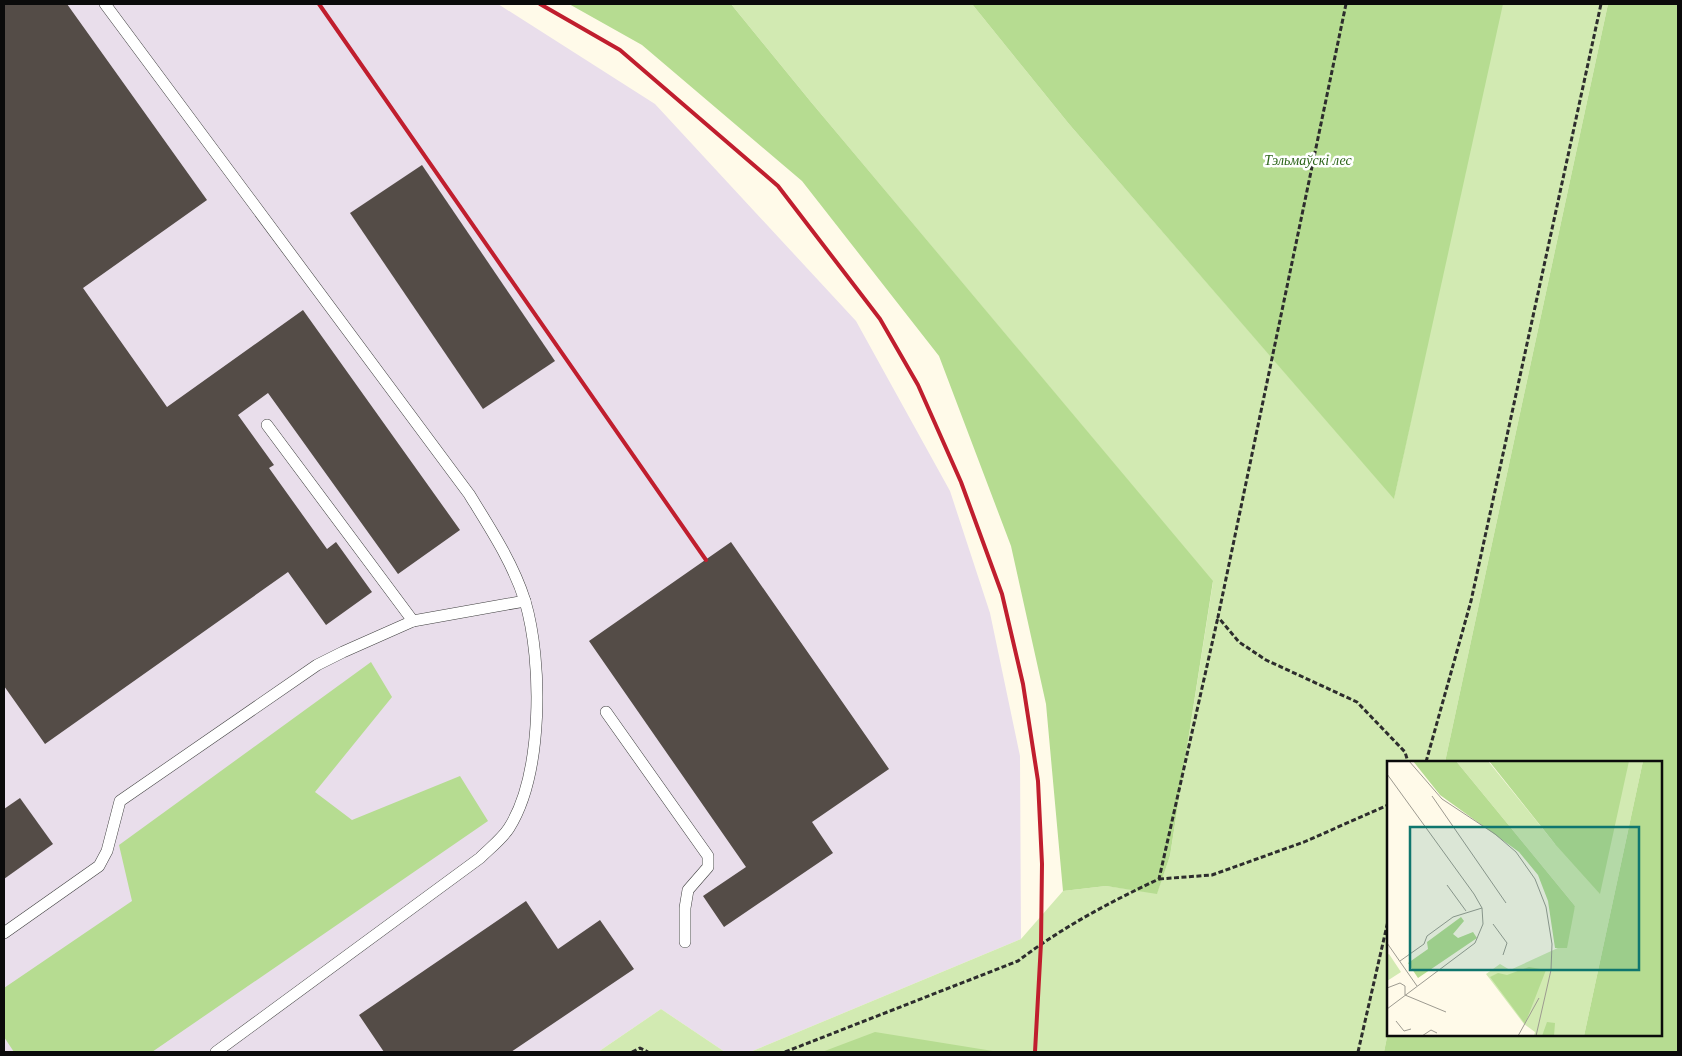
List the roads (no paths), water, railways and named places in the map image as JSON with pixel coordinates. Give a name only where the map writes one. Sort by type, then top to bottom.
[{"type":"lane","points":[[105,4],[469,494],[510,565],[525,601],[533,636],[537,714],[534,757],[524,796],[509,829],[480,858],[216,1052]]},
{"type":"lane","points":[[267,426],[413,621]]},
{"type":"lane","points":[[4,933],[99,866],[107,851],[120,801],[317,665],[413,621],[525,601]]},
{"type":"lane","points":[[606,712],[708,856],[708,867],[688,890],[684,908],[685,942]]},
{"type":"railway","points":[[319,4],[706,560]]},
{"type":"railway","points":[[540,4],[620,50],[778,186],[880,319],[918,385],[961,482],[1002,594],[1023,684],[1038,781],[1042,864],[1041,943],[1035,1052]]},
{"type":"park label","name":"Тэльмаўскі лес","points":[[1308,160]]}]
